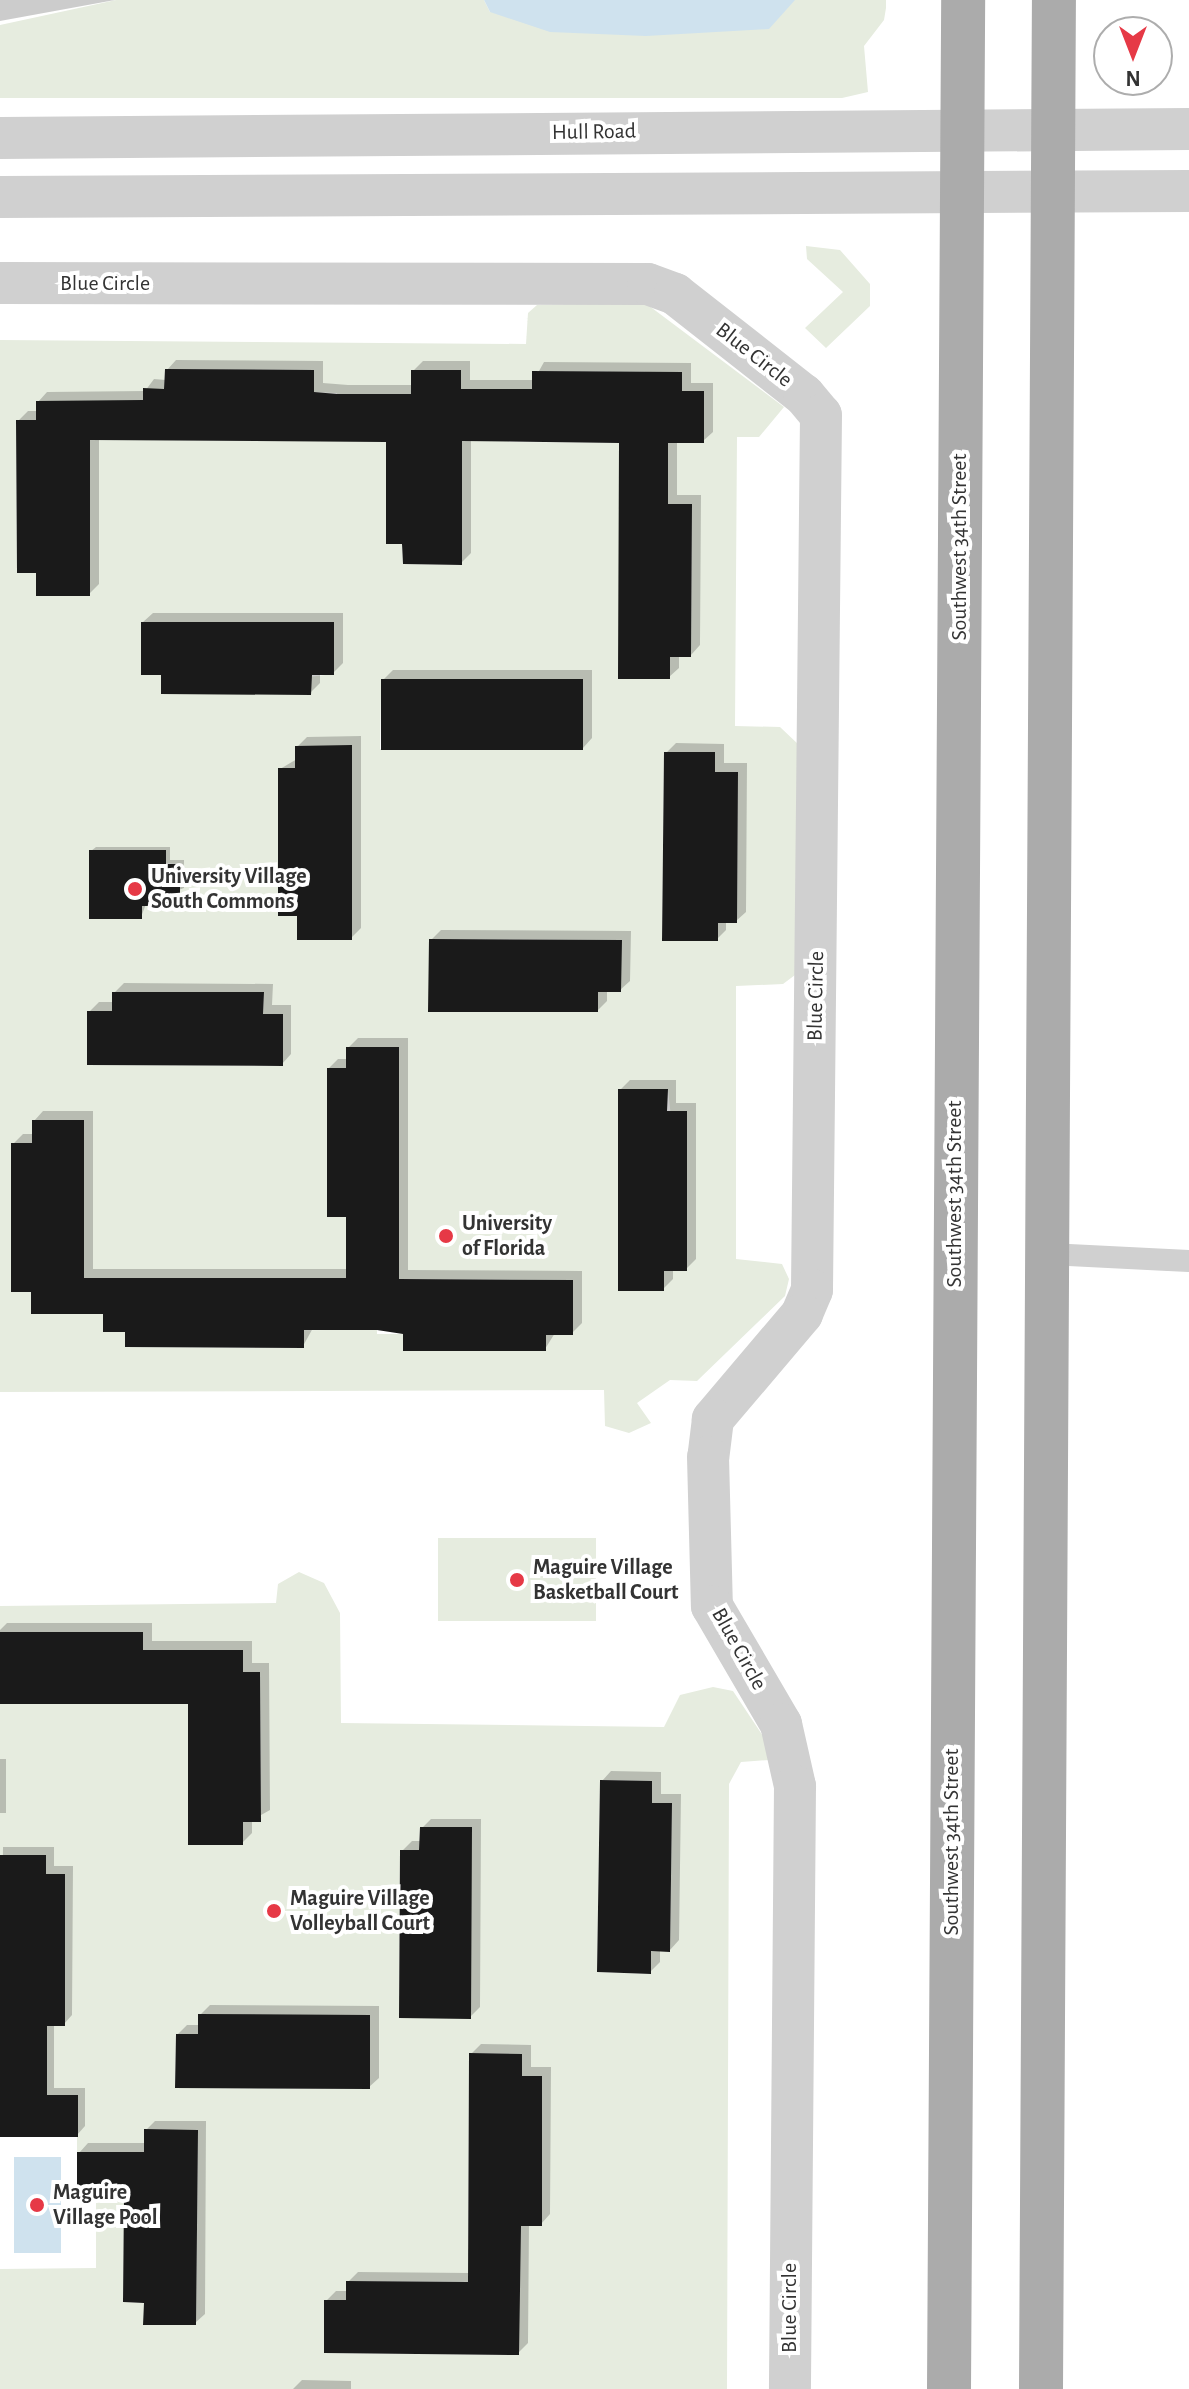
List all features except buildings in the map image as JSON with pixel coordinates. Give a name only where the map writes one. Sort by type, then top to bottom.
[{"type":"main road","name":"Southwest 34th Street","points":[[949,2389],[963,0]]},
{"type":"main road","points":[[1041,2389],[1054,0]]},
{"type":"street","name":"Hull Road","points":[[0,138],[963,128],[1189,129]]},
{"type":"street","points":[[0,197],[1189,191]]},
{"type":"street","name":"Blue Circle","points":[[0,283],[648,284],[675,294],[804,395],[821,415],[812,1290],[802,1314],[713,1419],[708,1457],[712,1606],[781,1724],[795,1786],[790,2389]]},
{"type":"lane","points":[[1049,1254],[1189,1261]]},
{"type":"shaded area","points":[[116,0],[484,0],[490,12],[795,0],[886,0],[886,8],[884,20],[864,46],[868,92],[842,98],[0,98],[0,25]]},
{"type":"shaded area","points":[[806,246],[840,250],[870,284],[870,306],[826,348],[805,328],[843,292],[807,259]]},
{"type":"shaded area","points":[[644,302],[784,407],[759,437],[737,437],[735,726],[780,727],[799,745],[795,975],[783,984],[736,986],[736,1259],[782,1264],[789,1279],[785,1296],[697,1381],[670,1380],[637,1403],[651,1423],[629,1433],[605,1426],[604,1390],[0,1392],[0,340],[526,344],[528,313],[537,305]],"holes":[[[165,369],[314,370],[314,392],[337,393],[337,441],[143,440],[143,389],[164,389]],[[411,370],[461,371],[461,565],[403,564],[402,544],[386,543],[387,395],[411,394]],[[533,371],[682,372],[682,391],[704,392],[704,443],[509,442],[510,389],[532,389]],[[36,401],[89,596],[37,596],[36,573],[17,573],[16,421],[36,420]],[[668,485],[668,504],[692,504],[691,656],[670,657],[669,679],[619,679]],[[142,622],[334,622],[334,674],[161,694],[161,675],[141,674]],[[394,679],[563,679],[583,698],[583,749],[380,749],[381,694]],[[296,746],[352,746],[352,940],[297,916],[278,916],[278,768],[295,768]],[[664,752],[715,753],[715,772],[738,773],[737,923],[718,923],[717,941],[662,941]],[[89,850],[166,850],[166,863],[180,864],[180,895],[166,895],[166,906],[142,906],[141,919],[89,919]],[[429,939],[621,940],[621,992],[598,992],[598,1012],[451,1012]],[[113,992],[264,992],[263,1014],[282,1014],[282,1066],[87,1065],[87,1011],[112,1011]],[[347,1047],[399,1047],[399,1240],[346,1217],[327,1217],[327,1068],[346,1068]],[[619,1089],[668,1089],[687,1270],[664,1271],[664,1291]],[[32,1120],[84,1121],[84,1314],[31,1292],[11,1291],[11,1143],[32,1143]],[[378,1279],[573,1280],[546,1335],[546,1351],[403,1351],[403,1334],[377,1334]],[[304,1330],[304,1348],[126,1347],[125,1332],[103,1332]]]},
{"type":"shaded area","name":"Maguire Village Basketball Court","points":[[438,1538],[596,1538],[596,1621],[438,1621]]},
{"type":"shaded area","points":[[299,1572],[324,1583],[340,1613],[341,1723],[664,1727],[680,1695],[713,1687],[733,1691],[771,1748],[769,1760],[741,1762],[729,1784],[727,2389],[0,2389],[0,2269],[96,2268],[96,2166],[77,2165],[77,2096],[47,2095],[46,2026],[65,2025],[65,1875],[46,1874],[46,1855],[0,1855],[0,1704],[143,1651],[143,1632],[0,1632],[0,1606],[276,1603],[278,1584]],"holes":[[[243,1650],[243,1672],[260,1672],[261,1822],[243,1822],[243,1845],[188,1651]],[[600,1780],[652,1781],[652,1803],[672,1803],[670,1951],[651,1951],[650,1974],[597,1972]],[[420,1828],[418,2018],[399,1995],[400,1851],[419,1850]],[[176,2034],[370,2035],[370,2089],[175,2088]],[[469,2053],[522,2054],[522,2076],[542,2077],[542,2225],[521,2226],[468,2249]],[[144,2129],[198,2131],[196,2325],[144,2325],[144,2303],[123,2302],[125,2152],[144,2152]],[[347,2281],[496,2282],[518,2355],[324,2353],[324,2301],[346,2300]]]},
{"type":"water","points":[[484,0],[795,0],[769,29],[646,36],[550,32],[490,12]]},
{"type":"water","name":"Maguire Village Pool","points":[[14,2157],[61,2157],[61,2253],[14,2253]]},
{"type":"place","name":"University Village South Commons","points":[[135,889]]},
{"type":"place","name":"University of Florida","points":[[446,1236]]},
{"type":"place","name":"Maguire Village Basketball Court","points":[[517,1580]]},
{"type":"place","name":"Maguire Village Volleyball Court","points":[[274,1911]]},
{"type":"place","name":"Maguire Village Pool","points":[[37,2205]]}]
